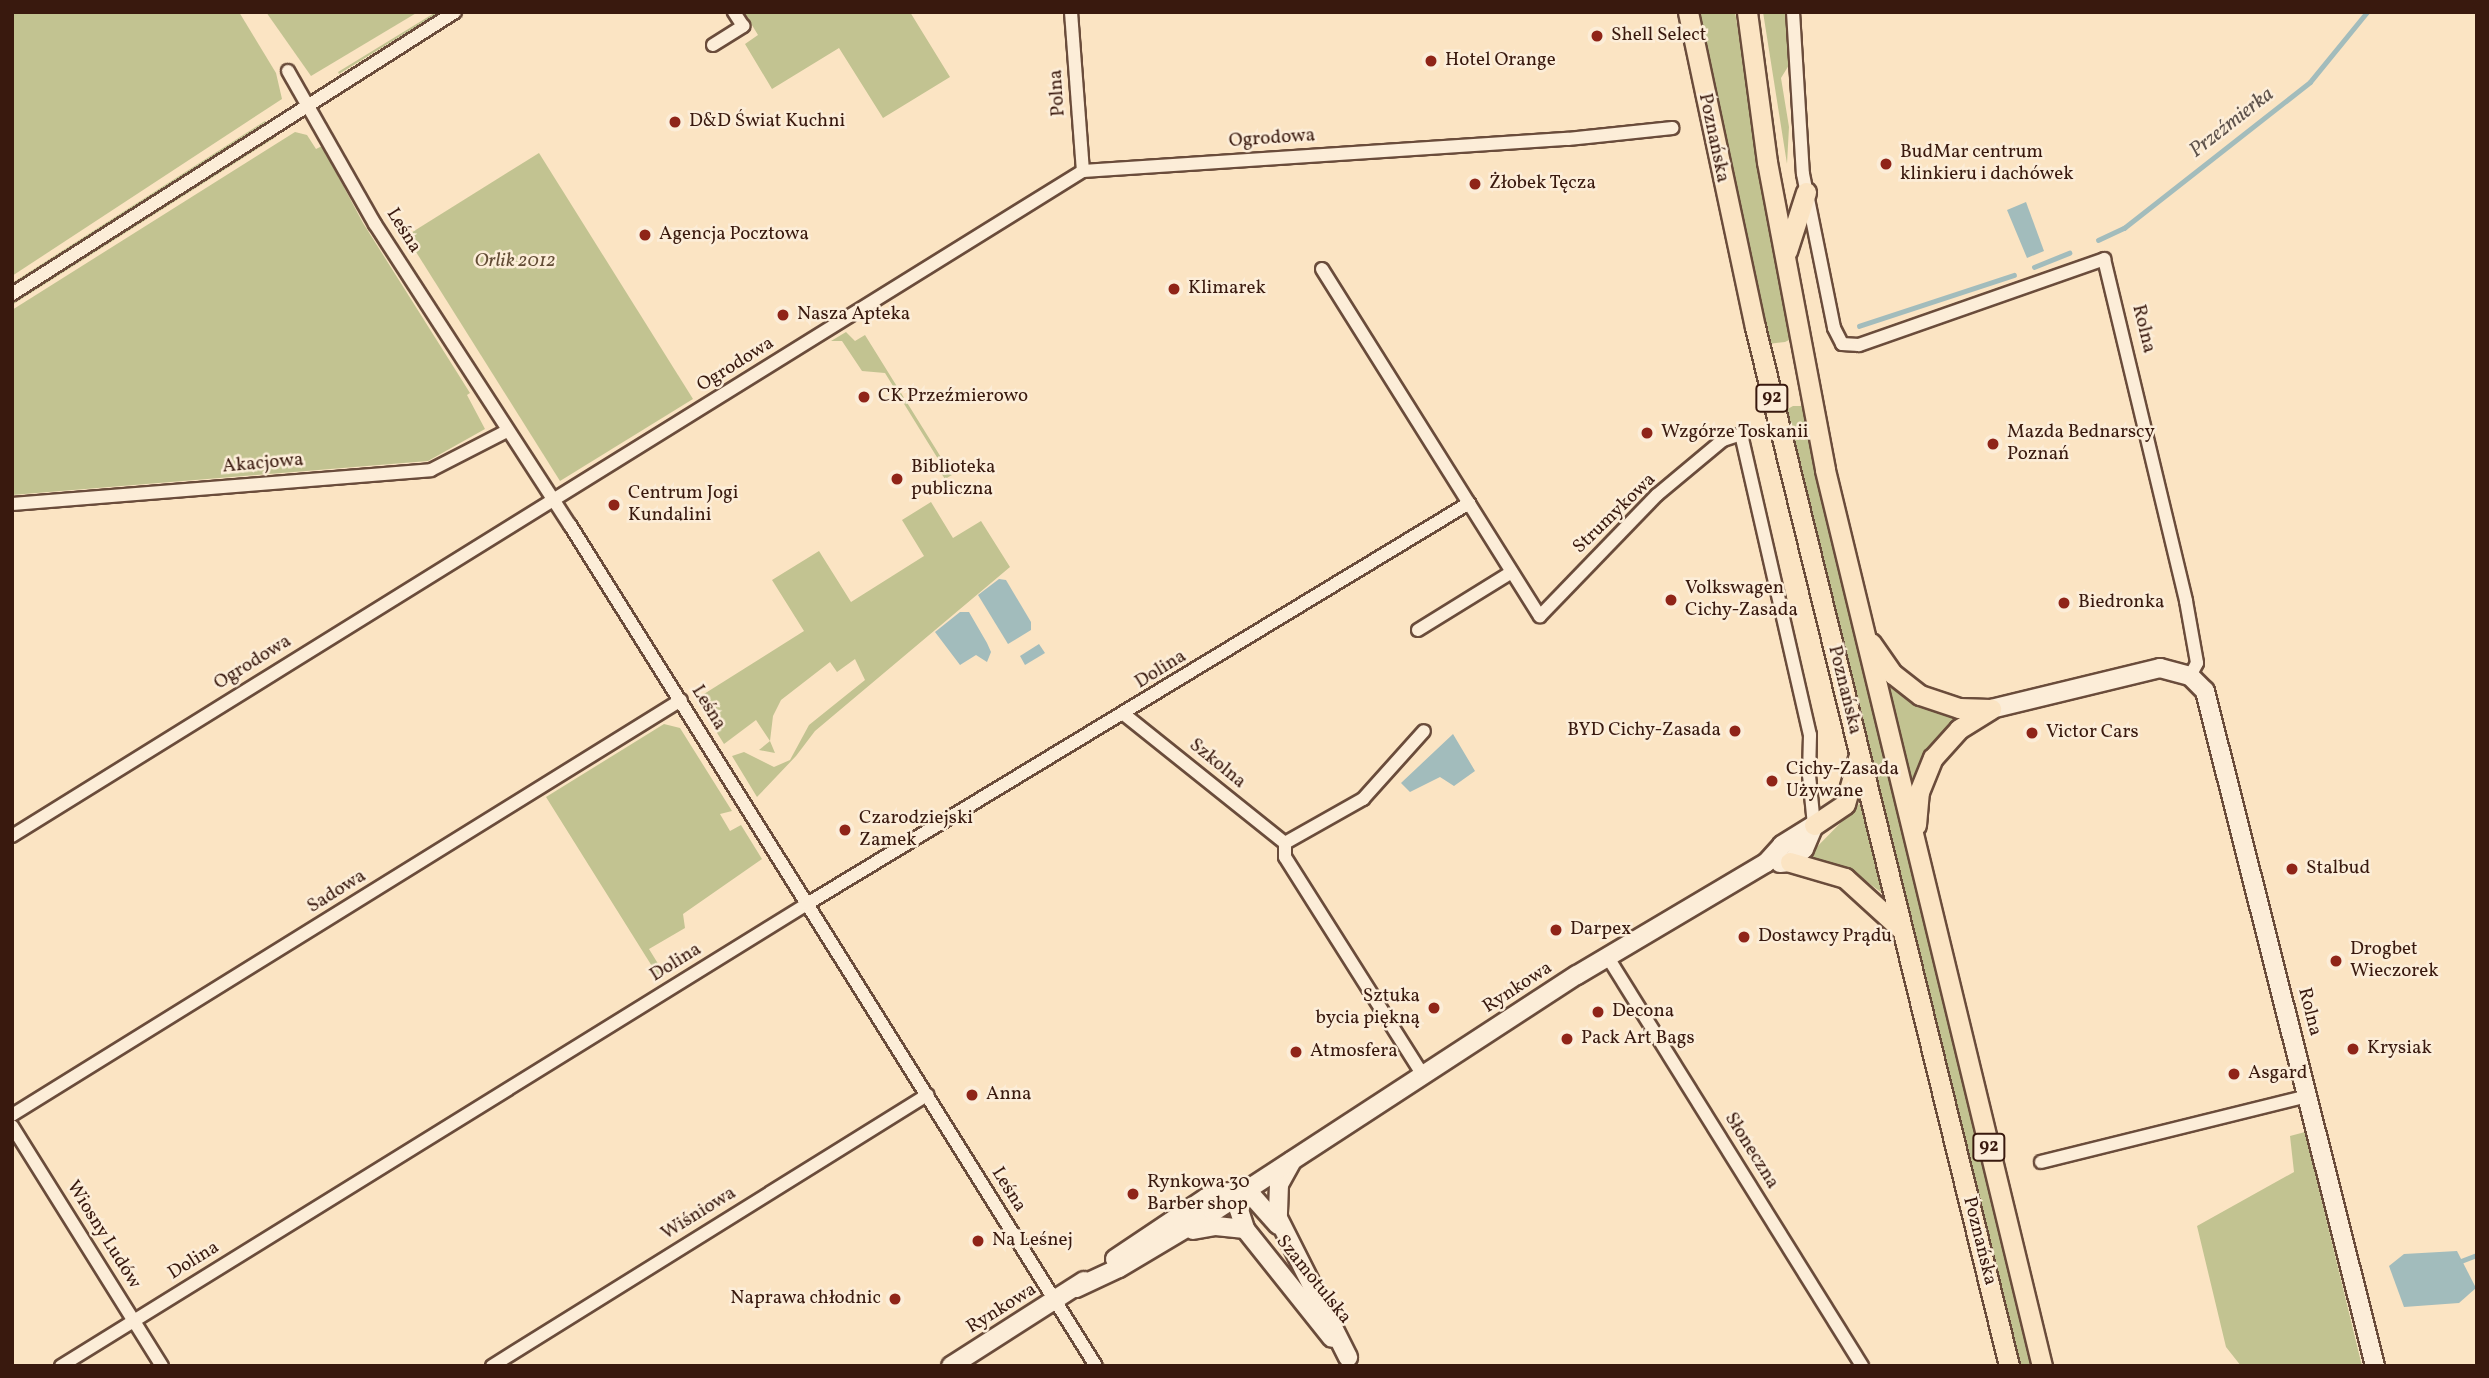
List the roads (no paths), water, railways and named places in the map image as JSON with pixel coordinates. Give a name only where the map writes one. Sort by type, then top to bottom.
[{"type":"main road","name":"Poznańska","points":[[1688,12],[1742,270],[2009,1366]]},
{"type":"main road","name":"Poznańska","points":[[1747,12],[1756,96],[1787,276],[1858,613],[2042,1366]]},
{"type":"main road","points":[[1787,276],[1789,237],[1806,192]]},
{"type":"main road","points":[[1858,613],[1881,660],[1909,688],[1949,705],[1991,709]]},
{"type":"main road","points":[[1920,871],[1916,813],[1926,771],[1953,734],[1991,709]]},
{"type":"main road","points":[[1814,825],[1845,804],[1859,754]]},
{"type":"main road","points":[[1790,862],[1845,878],[1902,929]]},
{"type":"street","points":[[12,294],[455,12]]},
{"type":"street","points":[[713,45],[743,26],[734,12]]},
{"type":"street","name":"Polna","points":[[1071,12],[1083,171]]},
{"type":"street","points":[[1793,12],[1806,192]]},
{"type":"street","name":"Leśna","points":[[288,71],[375,224],[681,700],[1096,1366]]},
{"type":"street","name":"Ogrodowa","points":[[12,836],[1083,171],[1568,139],[1672,128]]},
{"type":"street","name":"Rolna","points":[[1806,192],[1834,327],[1844,345],[1860,345],[2104,259],[2188,609],[2197,663],[2189,676],[2210,701],[2375,1366]]},
{"type":"street","points":[[1322,269],[1512,572],[1418,631]]},
{"type":"street","name":"Akacjowa","points":[[12,504],[431,470],[506,431]]},
{"type":"street","name":"Strumykowa","points":[[1512,572],[1540,616],[1657,495],[1723,440],[1741,434],[1810,735],[1810,802],[1814,825]]},
{"type":"street","name":"Dolina","points":[[61,1366],[807,904],[1086,734],[1125,715],[1469,503]]},
{"type":"street","points":[[1991,709],[2160,668],[2189,676]]},
{"type":"street","name":"Sadowa","points":[[12,1115],[681,700]]},
{"type":"street","name":"Szkolna","points":[[1125,715],[1285,843]]},
{"type":"street","points":[[1423,1075],[1285,856],[1285,843],[1363,799],[1424,732]]},
{"type":"street","points":[[1766,863],[1790,862],[1808,844],[1814,825]]},
{"type":"street","name":"Rynkowa","points":[[1076,1288],[1166,1241],[1607,956],[1766,863],[1782,845],[1814,825]]},
{"type":"street","name":"Słoneczna","points":[[1607,956],[1862,1366]]},
{"type":"street","name":"Wiśniowa","points":[[492,1366],[927,1095]]},
{"type":"street","points":[[2041,1161],[2308,1096]]},
{"type":"street","name":"Wiosny Ludów","points":[[12,1126],[162,1366]]},
{"type":"street","name":"Szamotulska","points":[[1296,1157],[1279,1184],[1277,1208],[1283,1230],[1351,1362]]},
{"type":"street","points":[[1166,1241],[1205,1227],[1245,1229],[1239,1210],[1246,1189]]},
{"type":"street","name":"Rynkowa","points":[[951,1366],[1076,1288],[1206,1198],[1246,1189]]},
{"type":"street","name":"Szamotulska","points":[[1246,1189],[1283,1230]]},
{"type":"street","name":"Szamotulska","points":[[1245,1229],[1351,1362]]},
{"type":"water","points":[[2026,202],[2044,251],[2027,258],[2007,210]]},
{"type":"water","points":[[999,579],[1006,580],[1031,622],[1031,630],[1008,644],[978,595]]},
{"type":"water","points":[[960,612],[969,612],[987,643],[991,652],[987,662],[976,655],[960,665],[935,632]]},
{"type":"water","points":[[1039,644],[1045,653],[1025,665],[1020,656]]},
{"type":"water","points":[[1453,734],[1475,771],[1454,786],[1440,777],[1410,792],[1401,783]]},
{"type":"water","points":[[2457,1251],[2476,1288],[2459,1303],[2404,1307],[2389,1266],[2404,1254]]},
{"type":"waterway","name":"Przeźmierka","points":[[2098,240],[2124,228],[2310,82],[2367,12]]},
{"type":"waterway","name":"Przeźmierka","points":[[2034,267],[2069,253]]},
{"type":"waterway","name":"Przeźmierka","points":[[1859,326],[2014,275]]},
{"type":"waterway","points":[[2461,1261],[2477,1255]]},
{"type":"place","name":"Shell Select","points":[[1597,36]]},
{"type":"place","name":"Hotel Orange","points":[[1431,61]]},
{"type":"place","name":"D&D Świat Kuchni","points":[[675,122]]},
{"type":"place","name":"BudMar centrum klinkieru i dachówek","points":[[1886,164]]},
{"type":"place","name":"Żłobek Tęcza","points":[[1475,184]]},
{"type":"place","name":"Agencja Pocztowa","points":[[645,235]]},
{"type":"place","name":"Klimarek","points":[[1174,289]]},
{"type":"place","name":"Nasza Apteka","points":[[783,315]]},
{"type":"place","name":"CK Przeźmierowo","points":[[864,397]]},
{"type":"place","name":"Wzgórze Toskanii","points":[[1647,433]]},
{"type":"place","name":"Mazda Bednarscy Poznań","points":[[1993,444]]},
{"type":"place","name":"Biblioteka publiczna","points":[[897,479]]},
{"type":"place","name":"Centrum Jogi Kundalini","points":[[614,505]]},
{"type":"place","name":"Volkswagen Cichy-Zasada","points":[[1671,600]]},
{"type":"place","name":"Biedronka","points":[[2064,603]]},
{"type":"place","name":"BYD Cichy-Zasada","points":[[1735,731]]},
{"type":"place","name":"Victor Cars","points":[[2032,733]]},
{"type":"place","name":"Cichy-Zasada Używane","points":[[1772,781]]},
{"type":"place","name":"Czarodziejski Zamek","points":[[845,830]]},
{"type":"place","name":"Stalbud","points":[[2292,869]]},
{"type":"place","name":"Darpex","points":[[1556,930]]},
{"type":"place","name":"Dostawcy Prądu","points":[[1744,937]]},
{"type":"place","name":"Drogbet Wieczorek","points":[[2336,961]]},
{"type":"place","name":"Sztuka bycia piękną","points":[[1434,1008]]},
{"type":"place","name":"Decona","points":[[1598,1012]]},
{"type":"place","name":"Pack Art Bags","points":[[1567,1039]]},
{"type":"place","name":"Krysiak","points":[[2353,1049]]},
{"type":"place","name":"Atmosfera","points":[[1296,1052]]},
{"type":"place","name":"Asgard","points":[[2234,1074]]},
{"type":"place","name":"Anna","points":[[972,1095]]},
{"type":"place","name":"Rynkowa 30 Barber shop","points":[[1133,1194]]},
{"type":"place","name":"Na Leśnej","points":[[978,1241]]},
{"type":"place","name":"Naprawa chłodnic","points":[[895,1299]]},
{"type":"park label","name":"Orlik 2012","points":[[515,262]]}]
